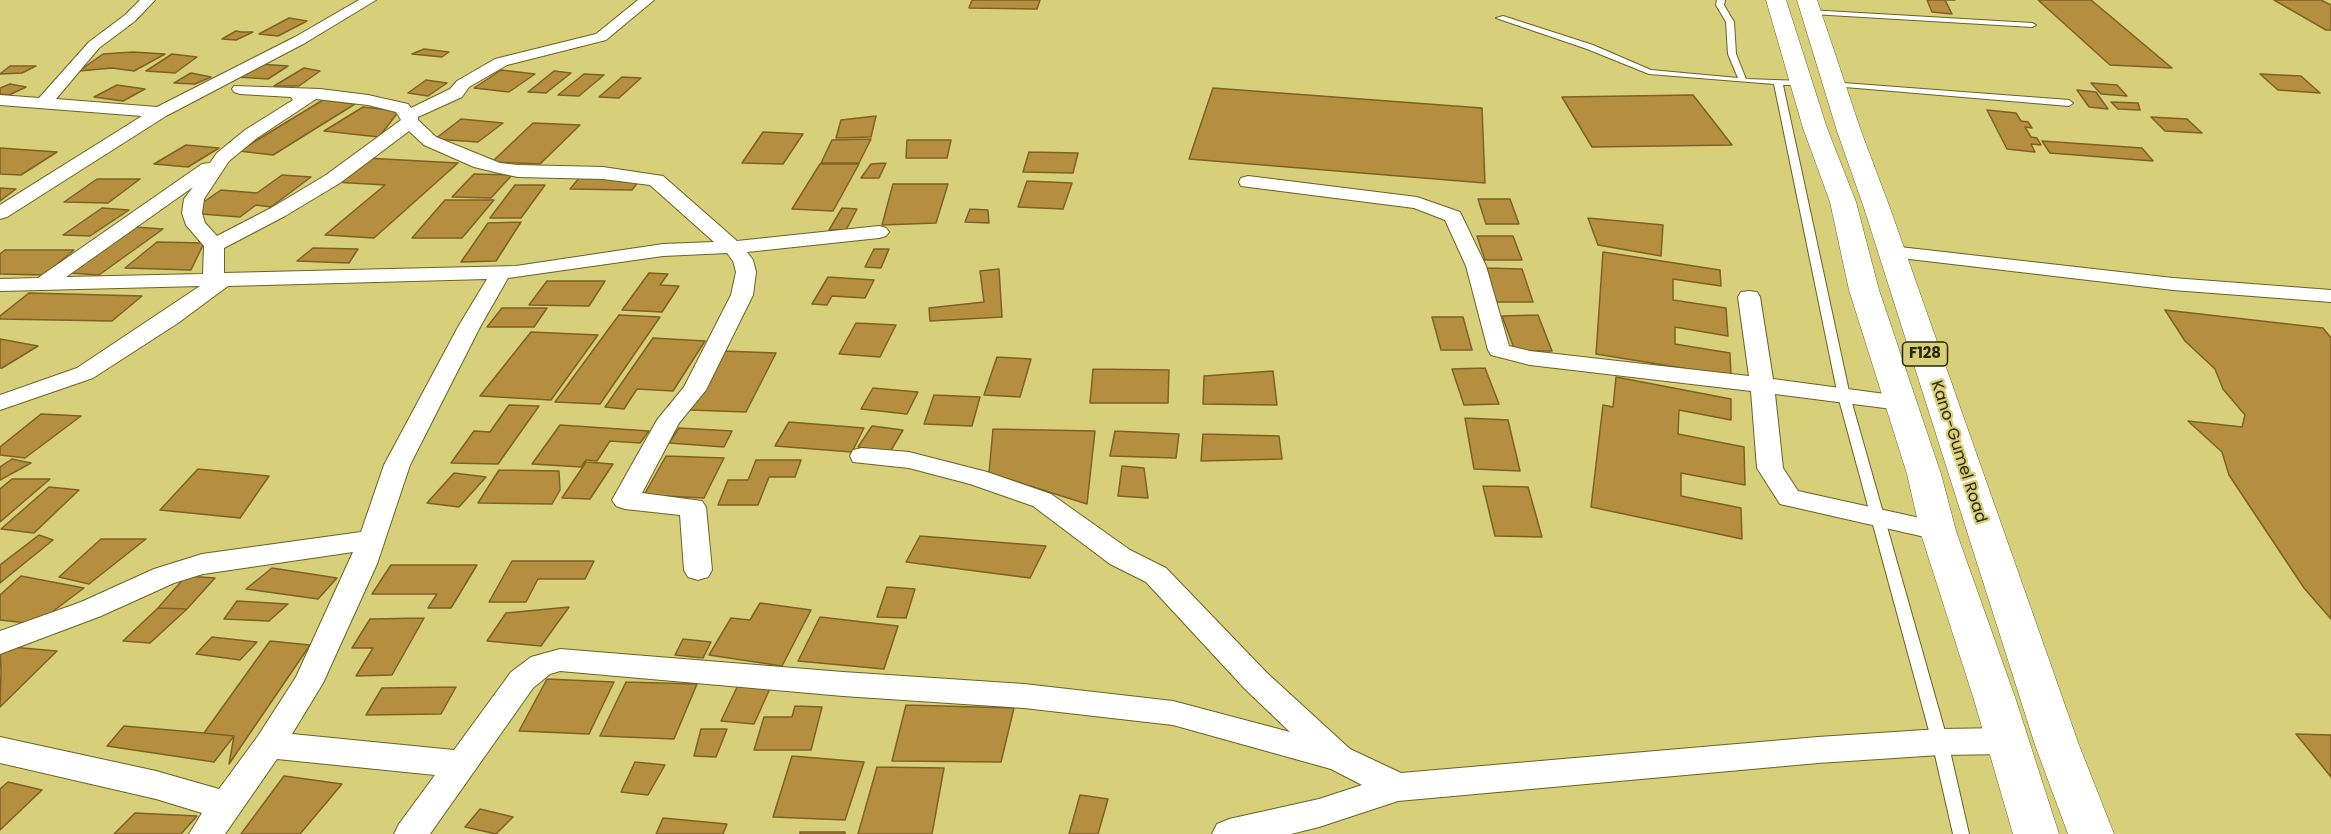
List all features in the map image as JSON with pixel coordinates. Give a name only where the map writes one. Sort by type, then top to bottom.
[{"type":"main road","name":"Kano-Gumel Road","points":[[1776,0],[1805,83],[1815,128],[1843,202],[1864,290],[1924,474],[1938,531],[1995,700],[2036,834]]},
{"type":"main road","name":"Kano-Gumel Road","points":[[1810,6],[1805,83],[1891,252],[2056,745],[2091,834]]},
{"type":"main road","points":[[1924,474],[1967,481]]},
{"type":"street","points":[[43,104],[70,70],[94,45],[130,18],[148,0]]},
{"type":"street","points":[[0,213],[160,112],[308,35],[369,0]]},
{"type":"street","points":[[213,245],[278,212],[333,179],[409,118],[456,93],[463,84],[501,62],[601,37],[647,0]]},
{"type":"street","points":[[204,88],[320,94],[368,100],[402,108],[430,141],[480,163],[518,171],[603,173],[656,180],[732,247],[743,260],[746,272],[742,295],[694,390],[669,420],[625,500],[693,507],[698,570]]},
{"type":"street","points":[[217,280],[213,245],[196,225],[192,213],[194,198],[223,157],[251,134],[309,97],[240,89]]},
{"type":"street","points":[[43,284],[223,157],[320,94]]},
{"type":"street","points":[[0,100],[160,112]]},
{"type":"street","points":[[1248,182],[1417,203],[1453,216],[1476,266],[1499,350],[1530,358],[1762,384],[1900,404]]},
{"type":"street","points":[[0,285],[516,272],[663,250],[732,247],[879,232]]},
{"type":"street","points":[[1891,252],[2173,284],[2331,296]]},
{"type":"street","points":[[206,834],[269,745],[308,683],[363,564],[397,465],[469,327],[501,272]]},
{"type":"street","points":[[0,404],[85,373],[170,318],[217,280]]},
{"type":"street","points":[[1749,297],[1762,384],[1770,468],[1789,498],[1938,531]]},
{"type":"street","points":[[862,456],[909,460],[978,478],[1042,501],[1120,557],[1156,575],[1256,681],[1339,758]]},
{"type":"street","points":[[0,643],[29,630],[91,609],[164,576],[202,564],[372,540]]},
{"type":"street","points":[[411,834],[522,681],[541,665],[560,660],[843,684],[1024,696],[1173,713],[1339,758],[1398,787]]},
{"type":"street","points":[[1229,834],[1319,813],[1398,787],[1940,741],[2006,741]]},
{"type":"street","points":[[269,745],[460,764]]},
{"type":"street","points":[[0,750],[156,785],[227,806]]},
{"type":"lane","points":[[1720,0],[1720,5],[1730,22],[1732,54],[1743,81]]},
{"type":"lane","points":[[1810,6],[2031,26]]},
{"type":"lane","points":[[1500,18],[1590,47],[1649,72],[1743,81],[1805,83],[2069,103]]},
{"type":"lane","points":[[1805,83],[1844,396],[1940,741],[1961,834]]},
{"type":"building","points":[[972,0],[1040,0],[1037,9],[969,8]]},
{"type":"building","points":[[1927,0],[1945,0],[1952,14],[1932,12]]},
{"type":"building","points":[[2038,0],[2091,0],[2172,68],[2110,65]]},
{"type":"building","points":[[2274,0],[2321,0],[2331,5],[2331,30],[2326,30]]},
{"type":"building","points":[[289,18],[307,21],[278,36],[259,34]]},
{"type":"building","points":[[236,31],[253,32],[236,40],[222,39]]},
{"type":"building","points":[[424,49],[449,52],[442,57],[412,54]]},
{"type":"building","points":[[133,52],[165,54],[134,71],[112,68],[79,71],[103,54]]},
{"type":"building","points":[[172,54],[197,57],[175,73],[146,71]]},
{"type":"building","points":[[259,64],[288,66],[268,79],[237,77]]},
{"type":"building","points":[[10,66],[36,66],[22,73],[0,74]]},
{"type":"building","points":[[304,68],[320,71],[299,86],[274,86]]},
{"type":"building","points":[[501,70],[535,74],[509,92],[474,88]]},
{"type":"building","points":[[554,71],[571,73],[546,93],[528,92]]},
{"type":"building","points":[[191,73],[211,77],[195,84],[174,83]]},
{"type":"building","points":[[584,74],[604,75],[579,96],[558,95]]},
{"type":"building","points":[[2260,74],[2301,76],[2320,93],[2278,90]]},
{"type":"building","points":[[622,77],[641,78],[619,98],[599,97]]},
{"type":"building","points":[[426,80],[447,83],[428,96],[408,93]]},
{"type":"building","points":[[2091,83],[2117,85],[2127,96],[2101,94]]},
{"type":"building","points":[[10,84],[26,87],[9,95],[0,94],[0,88]]},
{"type":"building","points":[[117,85],[145,89],[123,101],[94,97]]},
{"type":"building","points":[[1213,88],[1482,108],[1485,183],[1189,159]]},
{"type":"building","points":[[2077,90],[2096,92],[2108,109],[2089,107]]},
{"type":"building","points":[[1693,95],[1732,145],[1592,147],[1562,97]]},
{"type":"building","points":[[323,100],[355,104],[273,155],[239,151]]},
{"type":"building","points":[[2111,102],[2138,103],[2140,110],[2118,109]]},
{"type":"building","points":[[363,107],[399,111],[379,137],[324,131]]},
{"type":"building","points":[[1987,110],[2016,113],[2021,121],[2028,122],[2032,128],[2025,127],[2031,137],[2037,138],[2041,145],[2031,144],[2035,152],[2007,149]]},
{"type":"building","points":[[876,116],[871,137],[836,138],[841,120]]},
{"type":"building","points":[[2151,117],[2187,119],[2202,133],[2165,131]]},
{"type":"building","points":[[461,119],[503,123],[478,142],[435,139]]},
{"type":"building","points":[[533,123],[580,125],[540,164],[492,162]]},
{"type":"building","points":[[763,132],[803,134],[783,164],[742,163]]},
{"type":"building","points":[[871,139],[859,163],[821,163],[832,140]]},
{"type":"building","points":[[907,140],[951,140],[947,158],[906,158]]},
{"type":"building","points":[[2042,141],[2142,148],[2153,161],[2050,153]]},
{"type":"building","points":[[186,145],[219,148],[188,167],[154,164]]},
{"type":"building","points":[[0,148],[57,152],[21,175],[0,174]]},
{"type":"building","points":[[1029,152],[1078,153],[1073,173],[1023,172]]},
{"type":"building","points":[[365,158],[458,163],[374,238],[325,235],[385,185],[334,182]]},
{"type":"building","points":[[886,163],[879,178],[861,178],[871,164]]},
{"type":"building","points":[[820,164],[859,164],[833,211],[792,209]]},
{"type":"building","points":[[474,174],[512,175],[491,198],[452,197]]},
{"type":"building","points":[[282,175],[311,177],[271,207],[256,205],[240,217],[201,214],[199,205],[221,190],[257,193]]},
{"type":"building","points":[[580,177],[641,178],[632,190],[570,189]]},
{"type":"building","points":[[97,179],[140,179],[108,203],[64,202]]},
{"type":"building","points":[[1027,181],[1072,183],[1063,209],[1018,207]]},
{"type":"building","points":[[893,184],[948,184],[936,223],[882,225]]},
{"type":"building","points":[[515,185],[545,185],[521,218],[490,218]]},
{"type":"building","points":[[0,188],[16,189],[0,201]]},
{"type":"building","points":[[1478,199],[1510,199],[1519,224],[1486,224]]},
{"type":"building","points":[[445,200],[494,200],[462,238],[412,238]]},
{"type":"building","points":[[102,208],[129,210],[90,236],[63,235]]},
{"type":"building","points":[[842,208],[857,209],[846,230],[829,230]]},
{"type":"building","points":[[970,209],[988,210],[989,223],[965,222]]},
{"type":"building","points":[[1588,218],[1663,225],[1661,256],[1598,245]]},
{"type":"building","points":[[521,222],[496,261],[461,262],[488,223]]},
{"type":"building","points":[[134,227],[163,229],[99,275],[69,273]]},
{"type":"building","points":[[1477,236],[1513,236],[1522,260],[1485,260]]},
{"type":"building","points":[[157,242],[204,243],[191,270],[125,268]]},
{"type":"building","points":[[313,248],[358,249],[349,263],[297,261]]},
{"type":"building","points":[[874,249],[889,249],[881,268],[865,267]]},
{"type":"building","points":[[5,250],[74,250],[44,275],[0,274],[0,254]]},
{"type":"building","points":[[1603,252],[1720,270],[1721,286],[1673,279],[1673,300],[1726,308],[1728,336],[1675,327],[1675,344],[1730,353],[1731,376],[1596,354]]},
{"type":"building","points":[[1486,268],[1522,269],[1533,302],[1496,302]]},
{"type":"building","points":[[999,269],[1002,317],[930,321],[929,308],[984,302],[980,271]]},
{"type":"building","points":[[649,273],[668,274],[660,285],[679,286],[662,312],[622,310]]},
{"type":"building","points":[[828,277],[874,280],[865,298],[832,296],[827,305],[812,304]]},
{"type":"building","points":[[547,281],[605,281],[589,306],[529,305]]},
{"type":"building","points":[[29,293],[142,296],[112,321],[0,319],[0,316]]},
{"type":"building","points":[[502,308],[547,308],[534,327],[487,327]]},
{"type":"building","points":[[2165,310],[2323,328],[2331,338],[2331,619],[2304,588],[2229,475],[2222,452],[2188,421],[2242,427],[2245,415],[2223,389],[2215,369],[2185,341]]},
{"type":"building","points":[[619,315],[660,317],[600,404],[555,402]]},
{"type":"building","points":[[1538,315],[1552,351],[1515,351],[1502,316]]},
{"type":"building","points":[[1432,317],[1463,317],[1472,350],[1441,350]]},
{"type":"building","points":[[856,323],[896,325],[880,357],[839,354]]},
{"type":"building","points":[[531,332],[598,335],[551,400],[480,396]]},
{"type":"building","points":[[653,338],[705,341],[673,391],[637,389],[624,409],[605,407]]},
{"type":"building","points":[[0,339],[38,346],[0,368]]},
{"type":"building","points":[[723,351],[776,353],[746,412],[690,410]]},
{"type":"building","points":[[997,357],[1031,359],[1020,397],[984,395]]},
{"type":"building","points":[[1485,368],[1499,404],[1464,405],[1452,369]]},
{"type":"building","points":[[1093,369],[1169,370],[1168,403],[1090,403]]},
{"type":"building","points":[[1273,371],[1277,405],[1203,404],[1204,376]]},
{"type":"building","points":[[1616,377],[1731,399],[1731,420],[1679,410],[1678,434],[1744,447],[1745,485],[1681,473],[1681,496],[1741,508],[1742,539],[1591,507],[1603,405],[1613,407]]},
{"type":"building","points":[[873,388],[918,392],[907,414],[861,409]]},
{"type":"building","points":[[934,395],[980,397],[972,426],[924,424]]},
{"type":"building","points":[[509,405],[539,406],[498,464],[451,463],[474,431],[490,432]]},
{"type":"building","points":[[41,414],[81,416],[25,458],[0,455],[0,447]]},
{"type":"building","points":[[1465,418],[1508,420],[1520,471],[1474,469]]},
{"type":"building","points":[[789,422],[864,428],[852,452],[775,446]]},
{"type":"building","points":[[560,425],[649,431],[640,443],[610,441],[597,461],[586,460],[581,467],[532,464]]},
{"type":"building","points":[[872,426],[903,430],[890,452],[858,447]]},
{"type":"building","points":[[679,428],[732,431],[724,447],[669,443]]},
{"type":"building","points":[[993,429],[1095,431],[1087,504],[989,473]]},
{"type":"building","points":[[1115,431],[1179,434],[1176,458],[1110,456]]},
{"type":"building","points":[[1203,434],[1279,436],[1282,459],[1201,461]]},
{"type":"building","points":[[666,456],[724,458],[704,498],[644,495]]},
{"type":"building","points":[[12,459],[31,463],[0,480],[0,467]]},
{"type":"building","points":[[756,460],[801,460],[795,477],[769,477],[758,505],[718,505],[728,480],[748,480]]},
{"type":"building","points":[[586,462],[613,464],[590,499],[562,498]]},
{"type":"building","points":[[1122,466],[1144,468],[1148,498],[1118,496]]},
{"type":"building","points":[[198,469],[269,476],[240,518],[160,510]]},
{"type":"building","points":[[499,470],[559,471],[560,490],[552,504],[478,503]]},
{"type":"building","points":[[454,473],[486,477],[459,507],[427,503]]},
{"type":"building","points":[[12,479],[50,479],[0,522],[0,489]]},
{"type":"building","points":[[1483,486],[1528,487],[1542,537],[1495,536]]},
{"type":"building","points":[[49,487],[79,490],[34,533],[1,529]]},
{"type":"building","points":[[39,535],[53,540],[0,583],[0,565]]},
{"type":"building","points":[[920,536],[1046,546],[1030,578],[906,562]]},
{"type":"building","points":[[101,539],[146,539],[89,584],[59,577]]},
{"type":"building","points":[[512,561],[594,561],[585,579],[538,579],[526,602],[489,602]]},
{"type":"building","points":[[391,565],[477,565],[451,608],[428,608],[437,594],[372,594]]},
{"type":"building","points":[[272,568],[337,578],[318,599],[246,589]]},
{"type":"building","points":[[21,576],[84,588],[36,624],[0,620],[0,595]]},
{"type":"building","points":[[186,576],[215,578],[187,609],[158,608]]},
{"type":"building","points":[[887,587],[915,589],[906,618],[877,617]]},
{"type":"building","points":[[237,601],[288,604],[269,621],[224,619]]},
{"type":"building","points":[[760,603],[811,610],[782,666],[709,655],[731,618],[750,620]]},
{"type":"building","points":[[569,607],[541,646],[487,641],[506,613]]},
{"type":"building","points":[[158,608],[187,609],[150,643],[123,641]]},
{"type":"building","points":[[820,617],[898,626],[884,669],[798,661]]},
{"type":"building","points":[[424,618],[392,675],[356,676],[373,648],[352,648],[370,619]]},
{"type":"building","points":[[212,637],[257,642],[240,660],[196,654]]},
{"type":"building","points":[[683,639],[711,642],[703,658],[675,655]]},
{"type":"building","points":[[270,641],[310,645],[229,764],[234,736],[204,733]]},
{"type":"building","points":[[0,646],[57,651],[0,707],[1,671]]},
{"type":"building","points":[[547,679],[614,682],[589,734],[519,731]]},
{"type":"building","points":[[740,681],[772,684],[754,724],[721,721]]},
{"type":"building","points":[[626,682],[697,684],[674,739],[600,736]]},
{"type":"building","points":[[456,687],[441,714],[366,715],[382,688]]},
{"type":"building","points":[[906,705],[1014,708],[1001,762],[892,761]]},
{"type":"building","points":[[795,706],[822,707],[811,750],[754,750],[764,717],[792,717]]},
{"type":"building","points":[[124,726],[234,736],[214,762],[107,746]]},
{"type":"building","points":[[701,729],[727,729],[716,757],[694,756]]},
{"type":"building","points":[[2296,734],[2331,735],[2331,777]]},
{"type":"building","points":[[792,756],[864,762],[845,820],[773,817]]},
{"type":"building","points":[[635,762],[665,765],[648,795],[621,792]]},
{"type":"building","points":[[877,767],[944,768],[932,834],[858,834]]},
{"type":"building","points":[[284,776],[342,784],[300,834],[241,834]]},
{"type":"building","points":[[8,782],[42,790],[0,830],[0,789]]},
{"type":"building","points":[[1080,795],[1108,799],[1098,834],[1069,834]]},
{"type":"building","points":[[480,809],[513,817],[496,834],[465,827]]},
{"type":"building","points":[[135,813],[197,816],[181,834],[114,834]]},
{"type":"building","points":[[663,818],[727,824],[723,834],[656,834]]},
{"type":"building","points":[[800,832],[845,832],[845,834],[800,834]]}]
